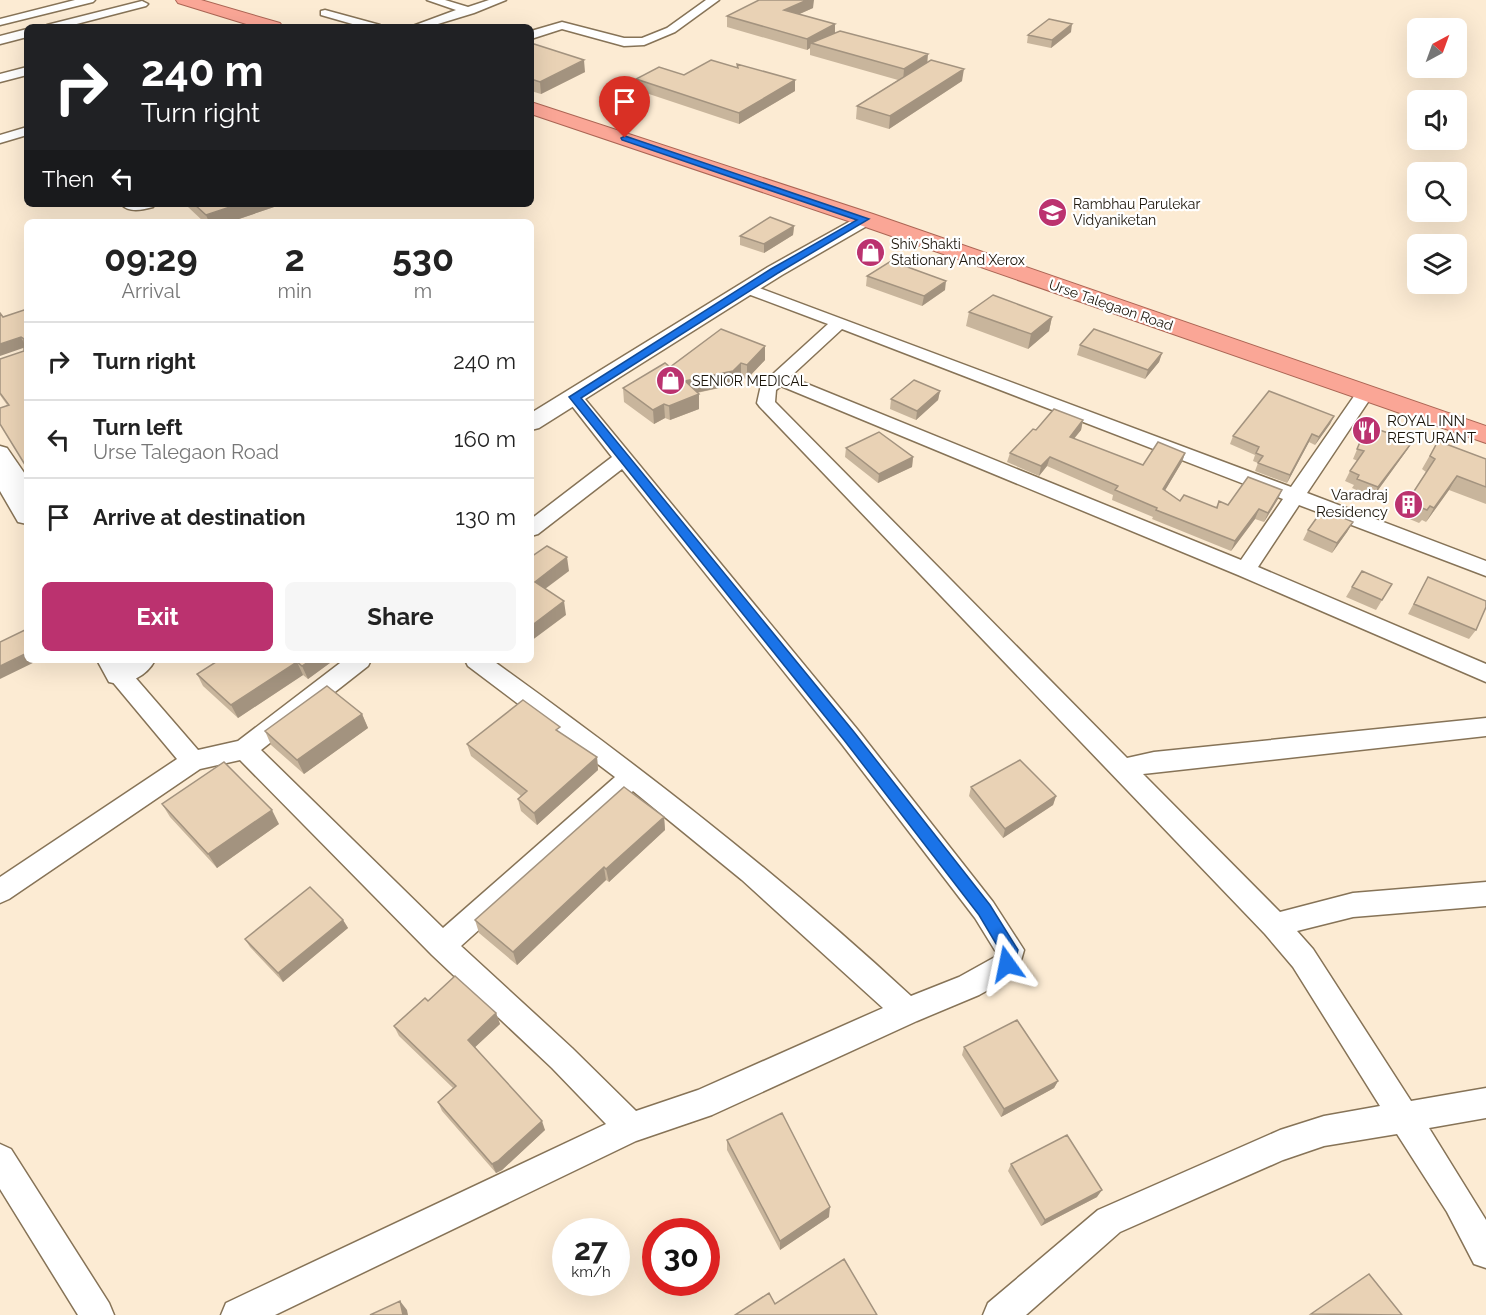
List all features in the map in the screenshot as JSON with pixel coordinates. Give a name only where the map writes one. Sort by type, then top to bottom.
[{"type":"highway","points":[[184,0],[264,24]]},
{"type":"highway","name":"Urse Talegaon Road","points":[[534,109],[865,219],[1486,435]]},
{"type":"street","points":[[0,22],[89,0]]},
{"type":"street","points":[[63,24],[156,0]]},
{"type":"street","points":[[433,0],[470,11]]},
{"type":"street","points":[[433,24],[500,0]]},
{"type":"street","points":[[534,34],[562,25],[624,42],[644,41],[671,30],[713,0]]},
{"type":"street","points":[[120,23],[134,14],[142,4]]},
{"type":"street","points":[[325,12],[366,24]]},
{"type":"street","points":[[0,40],[24,34]]},
{"type":"street","points":[[0,78],[24,72]]},
{"type":"street","points":[[0,139],[24,132]]},
{"type":"street","points":[[534,421],[746,288],[865,219]]},
{"type":"street","points":[[746,288],[1486,569]]},
{"type":"street","points":[[839,323],[767,389],[766,403],[1275,925],[1303,958],[1458,1201],[1486,1252]]},
{"type":"street","points":[[779,380],[1245,570],[1486,673]]},
{"type":"street","points":[[1245,570],[1365,393]]},
{"type":"street","points":[[238,1315],[631,1128],[702,1104],[907,1011],[969,986],[1007,964],[1010,950],[984,910],[849,736],[574,397]]},
{"type":"street","points":[[0,452],[24,488]]},
{"type":"street","points":[[534,527],[623,458]]},
{"type":"street","points":[[0,470],[24,511]]},
{"type":"street","points":[[0,891],[12,871],[193,761],[245,749],[356,663]]},
{"type":"street","points":[[480,663],[633,776],[854,959],[907,1011]]},
{"type":"street","points":[[124,665],[193,761]]},
{"type":"street","points":[[1123,770],[1154,762],[1486,727]]},
{"type":"street","points":[[245,749],[442,946],[561,1058],[631,1128]]},
{"type":"street","points":[[442,946],[633,776]]},
{"type":"street","points":[[1275,925],[1353,905],[1486,894]]},
{"type":"street","points":[[1000,1315],[1109,1221],[1280,1145],[1324,1131],[1486,1103]]},
{"type":"street","points":[[0,1160],[97,1315]]},
{"type":"building","points":[[759,0],[807,0],[784,10],[835,24],[807,39],[727,16]]},
{"type":"building","points":[[1049,19],[1072,24],[1052,40],[1028,35]]},
{"type":"building","points":[[840,31],[928,54],[904,69],[811,43]]},
{"type":"building","points":[[534,44],[584,60],[540,82],[534,80]]},
{"type":"building","points":[[711,60],[738,68],[737,64],[795,80],[739,113],[636,79],[659,67],[684,75]]},
{"type":"building","points":[[931,60],[964,69],[890,116],[857,106]]},
{"type":"building","points":[[197,207],[230,207],[206,215]]},
{"type":"building","points":[[770,217],[794,226],[764,244],[740,236]]},
{"type":"building","points":[[891,261],[946,281],[924,296],[867,276]]},
{"type":"building","points":[[993,295],[1052,317],[1031,334],[969,312]]},
{"type":"building","points":[[24,310],[24,339],[21,337],[0,344],[0,313],[3,317]]},
{"type":"building","points":[[721,329],[765,346],[747,365],[741,363],[733,371],[685,381],[699,394],[669,406],[664,404],[653,410],[623,388],[665,363],[670,367]]},
{"type":"building","points":[[1094,329],[1162,353],[1148,370],[1080,345]]},
{"type":"building","points":[[24,351],[24,463],[0,424],[0,408],[9,405],[0,393],[0,359]]},
{"type":"building","points":[[914,380],[940,391],[917,411],[891,399]]},
{"type":"building","points":[[1269,391],[1334,416],[1319,437],[1312,434],[1290,475],[1258,463],[1263,456],[1256,453],[1259,447],[1233,436]]},
{"type":"building","points":[[1054,409],[1083,420],[1070,437],[1143,465],[1158,442],[1185,453],[1163,489],[1180,501],[1184,495],[1217,508],[1219,501],[1228,505],[1248,477],[1282,490],[1268,513],[1259,509],[1235,541],[1156,510],[1157,508],[1115,490],[1118,486],[1050,457],[1041,466],[1010,453],[1033,429],[1036,430]]},
{"type":"building","points":[[1367,426],[1413,441],[1378,487],[1357,479],[1359,475],[1350,471],[1364,451],[1357,449]]},
{"type":"building","points":[[879,432],[913,457],[879,474],[846,448]]},
{"type":"building","points":[[1438,441],[1486,459],[1486,487],[1457,476],[1434,508],[1430,506],[1427,510],[1407,502],[1435,459],[1430,456]]},
{"type":"building","points":[[1323,509],[1353,522],[1337,543],[1308,530]]},
{"type":"building","points":[[547,546],[567,557],[535,582],[564,601],[534,624],[534,555]]},
{"type":"building","points":[[1362,571],[1392,584],[1382,600],[1352,587]]},
{"type":"building","points":[[1428,577],[1486,601],[1486,607],[1476,630],[1414,604]]},
{"type":"building","points":[[24,630],[24,654],[0,666],[0,642]]},
{"type":"building","points":[[214,663],[295,663],[231,705],[197,674]]},
{"type":"building","points":[[327,686],[362,714],[297,760],[265,731]]},
{"type":"building","points":[[523,700],[560,727],[556,730],[597,757],[534,813],[518,799],[527,791],[467,744]]},
{"type":"building","points":[[1020,760],[1056,796],[1005,829],[971,787]]},
{"type":"building","points":[[224,762],[272,810],[208,854],[162,804]]},
{"type":"building","points":[[624,787],[664,817],[606,869],[604,867],[513,952],[475,920]]},
{"type":"building","points":[[310,887],[343,920],[278,973],[245,939]]},
{"type":"building","points":[[455,976],[496,1013],[468,1040],[542,1121],[492,1164],[438,1102],[456,1086],[394,1026],[425,998],[428,1001]]},
{"type":"building","points":[[1017,1020],[1058,1081],[1004,1109],[964,1047]]},
{"type":"building","points":[[782,1113],[830,1207],[780,1241],[727,1140]]},
{"type":"building","points":[[1067,1135],[1102,1190],[1045,1220],[1011,1164]]},
{"type":"building","points":[[844,1259],[877,1315],[735,1315],[769,1293],[775,1304]]},
{"type":"building","points":[[1369,1274],[1402,1315],[1311,1314]]},
{"type":"building","points":[[400,1301],[403,1315],[370,1315]]},
{"type":"place","name":"Rambhau Parulekar Vidyaniketan","points":[[1052,212]]},
{"type":"place","name":"Shiv Shakti Stationary And Xerox","points":[[870,252]]},
{"type":"place","name":"SENIOR MEDICAL","points":[[671,381]]},
{"type":"place","name":"ROYAL INN RESTURANT","points":[[1366,430]]},
{"type":"place","name":"Varadraj Residency","points":[[1409,504]]},
{"type":"route","points":[[625,138],[865,219],[663,339],[574,397],[849,736],[984,910],[1010,950],[1007,964]]}]
